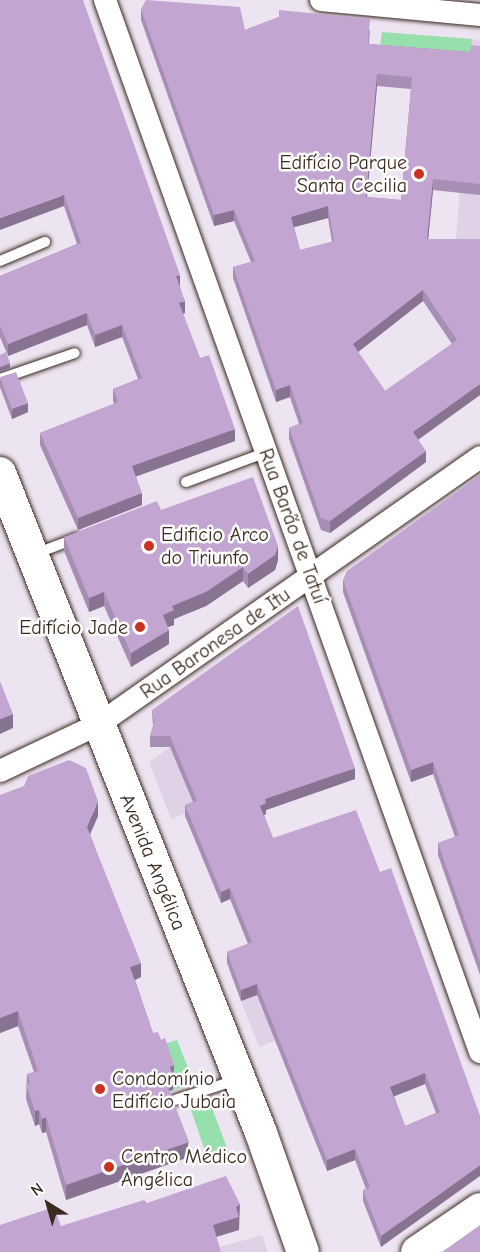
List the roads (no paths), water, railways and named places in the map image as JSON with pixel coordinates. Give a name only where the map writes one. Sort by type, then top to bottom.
[{"type":"main road","name":"Avenida Angélica","points":[[0,472],[239,1078],[303,1252]]},
{"type":"main road","points":[[417,1252],[480,1209]]},
{"type":"street","name":"Rua Barão de Tatuí","points":[[105,0],[480,1052]]},
{"type":"street","points":[[321,0],[480,15]]},
{"type":"street","name":"Rua Baronesa de Itu","points":[[0,771],[99,724],[480,457]]},
{"type":"lane","points":[[0,261],[45,242]]},
{"type":"lane","points":[[0,379],[75,352]]},
{"type":"lane","points":[[186,482],[267,452]]},
{"type":"lane","points":[[32,555],[87,534]]},
{"type":"lane","points":[[175,1100],[239,1078]]},
{"type":"place","name":"Edifício Parque Santa Cecilia","points":[[419,174]]},
{"type":"place","name":"Edificio Arco do Triunfo","points":[[149,546]]},
{"type":"place","name":"Edifício Jade","points":[[140,627]]},
{"type":"place","name":"Condomínio Edifício Jubaia","points":[[100,1089]]},
{"type":"place","name":"Centro Médico Angélica","points":[[109,1167]]}]
